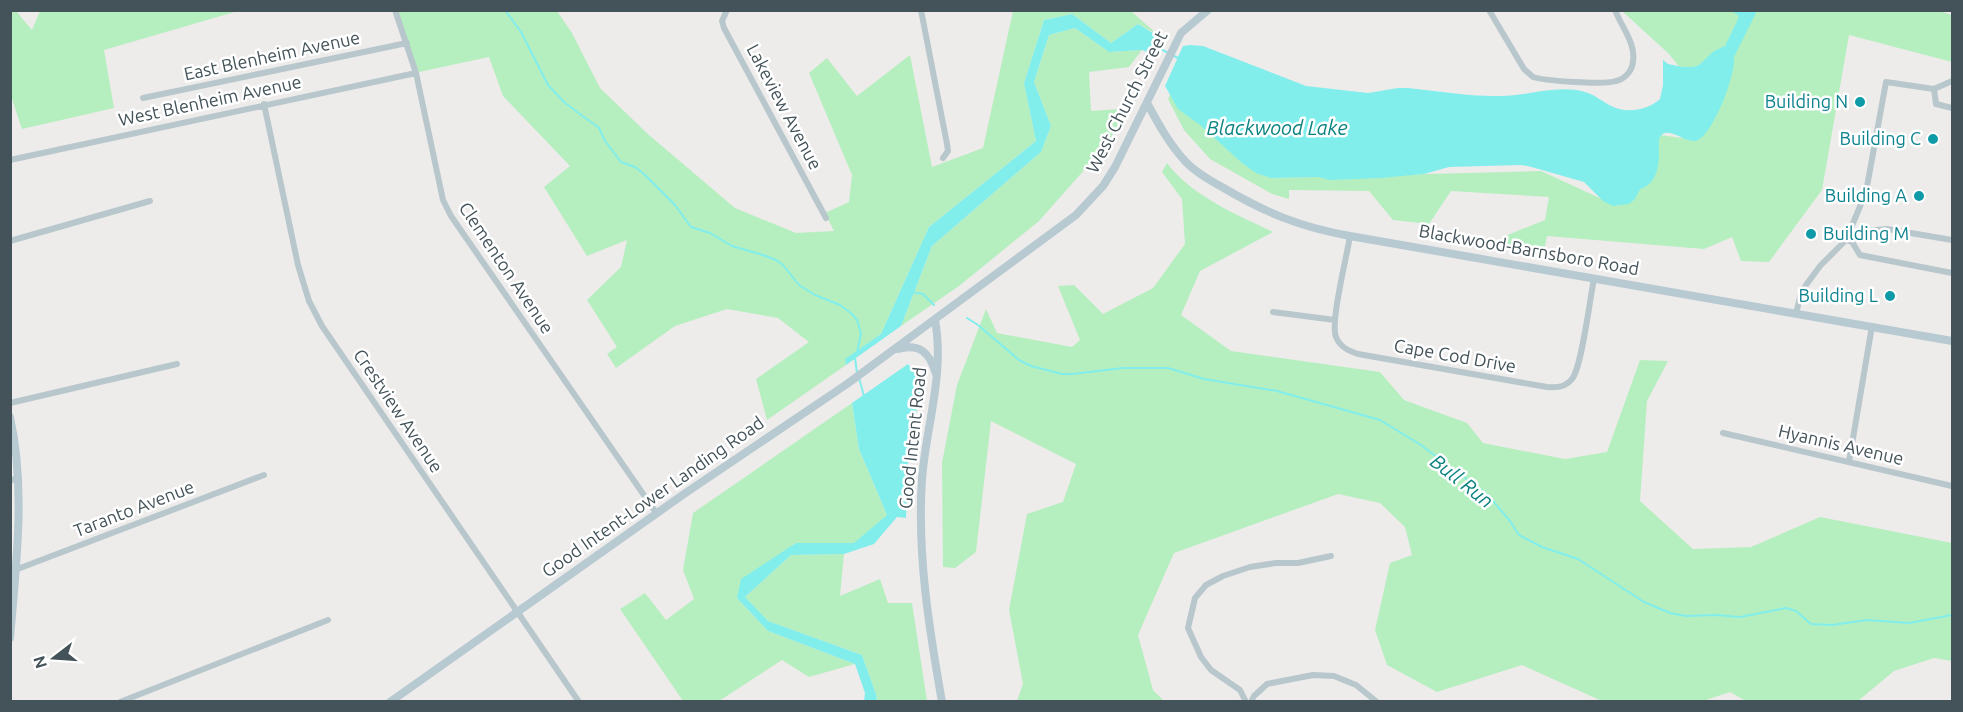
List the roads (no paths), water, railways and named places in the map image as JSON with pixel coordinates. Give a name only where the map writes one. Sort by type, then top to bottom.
[{"type":"main road","name":"West Church Street","points":[[935,320],[1076,215],[1092,200],[1115,167],[1178,40],[1187,27],[1208,10]]},
{"type":"main road","name":"Blackwood-Barnsboro Road","points":[[1147,103],[1179,154],[1190,166],[1229,191],[1284,219],[1314,229],[1953,340]]},
{"type":"main road","name":"Good Intent-Lower Landing Road","points":[[390,702],[657,514],[847,384],[935,320]]},
{"type":"main road","name":"Good Intent Road","points":[[935,320],[938,349],[937,378],[922,477],[921,548],[927,608],[942,702]]},
{"type":"main road","points":[[892,351],[911,347],[923,350],[932,361],[937,378]]},
{"type":"main road","points":[[10,417],[15,440],[15,570],[10,638]]},
{"type":"street","name":"Clementon Avenue","points":[[395,10],[416,73],[443,200],[451,216],[657,514]]},
{"type":"street","name":"Lakeview Avenue","points":[[727,10],[722,21],[724,28],[826,218]]},
{"type":"street","points":[[921,10],[947,144],[948,151],[943,158]]},
{"type":"street","points":[[1489,10],[1524,69],[1533,77],[1610,82],[1626,76],[1632,67],[1633,53],[1629,37],[1615,10]]},
{"type":"street","name":"East Blenheim Avenue","points":[[143,98],[407,43]]},
{"type":"street","name":"West Blenheim Avenue","points":[[10,160],[416,73]]},
{"type":"street","points":[[1849,241],[1866,192],[1886,82],[1934,89],[1953,81]]},
{"type":"street","points":[[1934,89],[1936,104],[1953,108]]},
{"type":"street","name":"Crestview Avenue","points":[[264,104],[298,265],[309,301],[322,326],[579,702]]},
{"type":"street","points":[[10,241],[150,201]]},
{"type":"street","points":[[1796,314],[1801,293],[1820,266],[1849,241],[1866,231],[1887,229],[1953,240]]},
{"type":"street","name":"Cape Cod Drive","points":[[1350,236],[1334,328],[1338,342],[1358,354],[1547,387],[1560,387],[1571,380],[1577,369],[1594,279]]},
{"type":"street","points":[[1849,241],[1860,255],[1953,273]]},
{"type":"street","points":[[1273,312],[1335,320]]},
{"type":"street","points":[[1849,462],[1872,326]]},
{"type":"street","points":[[10,403],[177,364]]},
{"type":"street","name":"Hyannis Avenue","points":[[1723,433],[1953,486]]},
{"type":"street","name":"Taranto Avenue","points":[[15,570],[264,476]]},
{"type":"street","points":[[1331,556],[1299,563],[1275,563],[1250,567],[1223,576],[1206,585],[1195,598],[1188,628],[1201,657],[1211,670],[1240,690],[1248,702],[1267,684],[1313,675],[1334,676],[1356,685],[1377,702]]},
{"type":"street","points":[[120,702],[328,620]]},
{"type":"water","name":"Blackwood Lake","points":[[1731,11],[1757,11],[1734,57],[1728,89],[1717,115],[1711,126],[1698,140],[1689,140],[1668,133],[1660,137],[1656,174],[1646,187],[1640,189],[1635,199],[1629,204],[1613,206],[1603,201],[1584,182],[1520,165],[1449,167],[1424,174],[1380,178],[1330,180],[1318,177],[1271,178],[1256,173],[1242,163],[1200,125],[1178,109],[1165,86],[1183,46],[1190,45],[1203,46],[1306,86],[1368,93],[1408,88],[1490,96],[1567,89],[1588,93],[1615,108],[1636,110],[1660,99],[1663,85],[1663,60],[1668,64],[1693,67],[1699,65],[1714,51],[1725,46],[1739,17]]},
{"type":"water","points":[[1072,14],[1111,43],[1138,24],[1158,36],[1150,53],[1142,50],[1109,52],[1075,28],[1049,35],[1034,82],[1051,126],[1041,152],[932,246],[901,326],[846,365],[845,359],[881,334],[929,227],[1036,141],[1024,83],[1044,20]]},
{"type":"water","points":[[908,364],[923,383],[909,442],[906,518],[897,517],[874,544],[844,554],[791,555],[745,597],[768,621],[862,655],[877,697],[876,701],[864,701],[865,693],[855,664],[768,631],[737,598],[741,579],[796,543],[854,543],[887,515],[859,449],[852,403]]},
{"type":"waterway","points":[[505,10],[521,32],[548,85],[565,103],[599,128],[605,141],[621,162],[635,167],[644,174],[675,205],[691,227],[710,233],[732,246],[776,260],[799,285],[815,295],[840,305],[851,313],[857,320],[861,333],[857,353]]},
{"type":"waterway","points":[[1153,45],[1180,59]]},
{"type":"waterway","name":"Bull Run","points":[[911,292],[923,294],[934,305]]},
{"type":"waterway","name":"Bull Run","points":[[967,318],[1019,360],[1031,366],[1062,374],[1123,368],[1168,368],[1204,379],[1277,391],[1380,420],[1421,445],[1488,495],[1519,535],[1542,547],[1578,559],[1644,602],[1670,613],[1686,616],[1740,617],[1786,608],[1796,611],[1811,624],[1832,625],[1867,620],[1909,623],[1952,615]]},
{"type":"waterway","points":[[855,358],[857,373]]},
{"type":"waterway","points":[[859,378],[864,396]]},
{"type":"place","name":"Building N","points":[[1860,102]]},
{"type":"place","name":"Building C","points":[[1933,139]]},
{"type":"place","name":"Building A","points":[[1919,196]]},
{"type":"place","name":"Building M","points":[[1811,234]]},
{"type":"place","name":"Building L","points":[[1890,296]]}]
